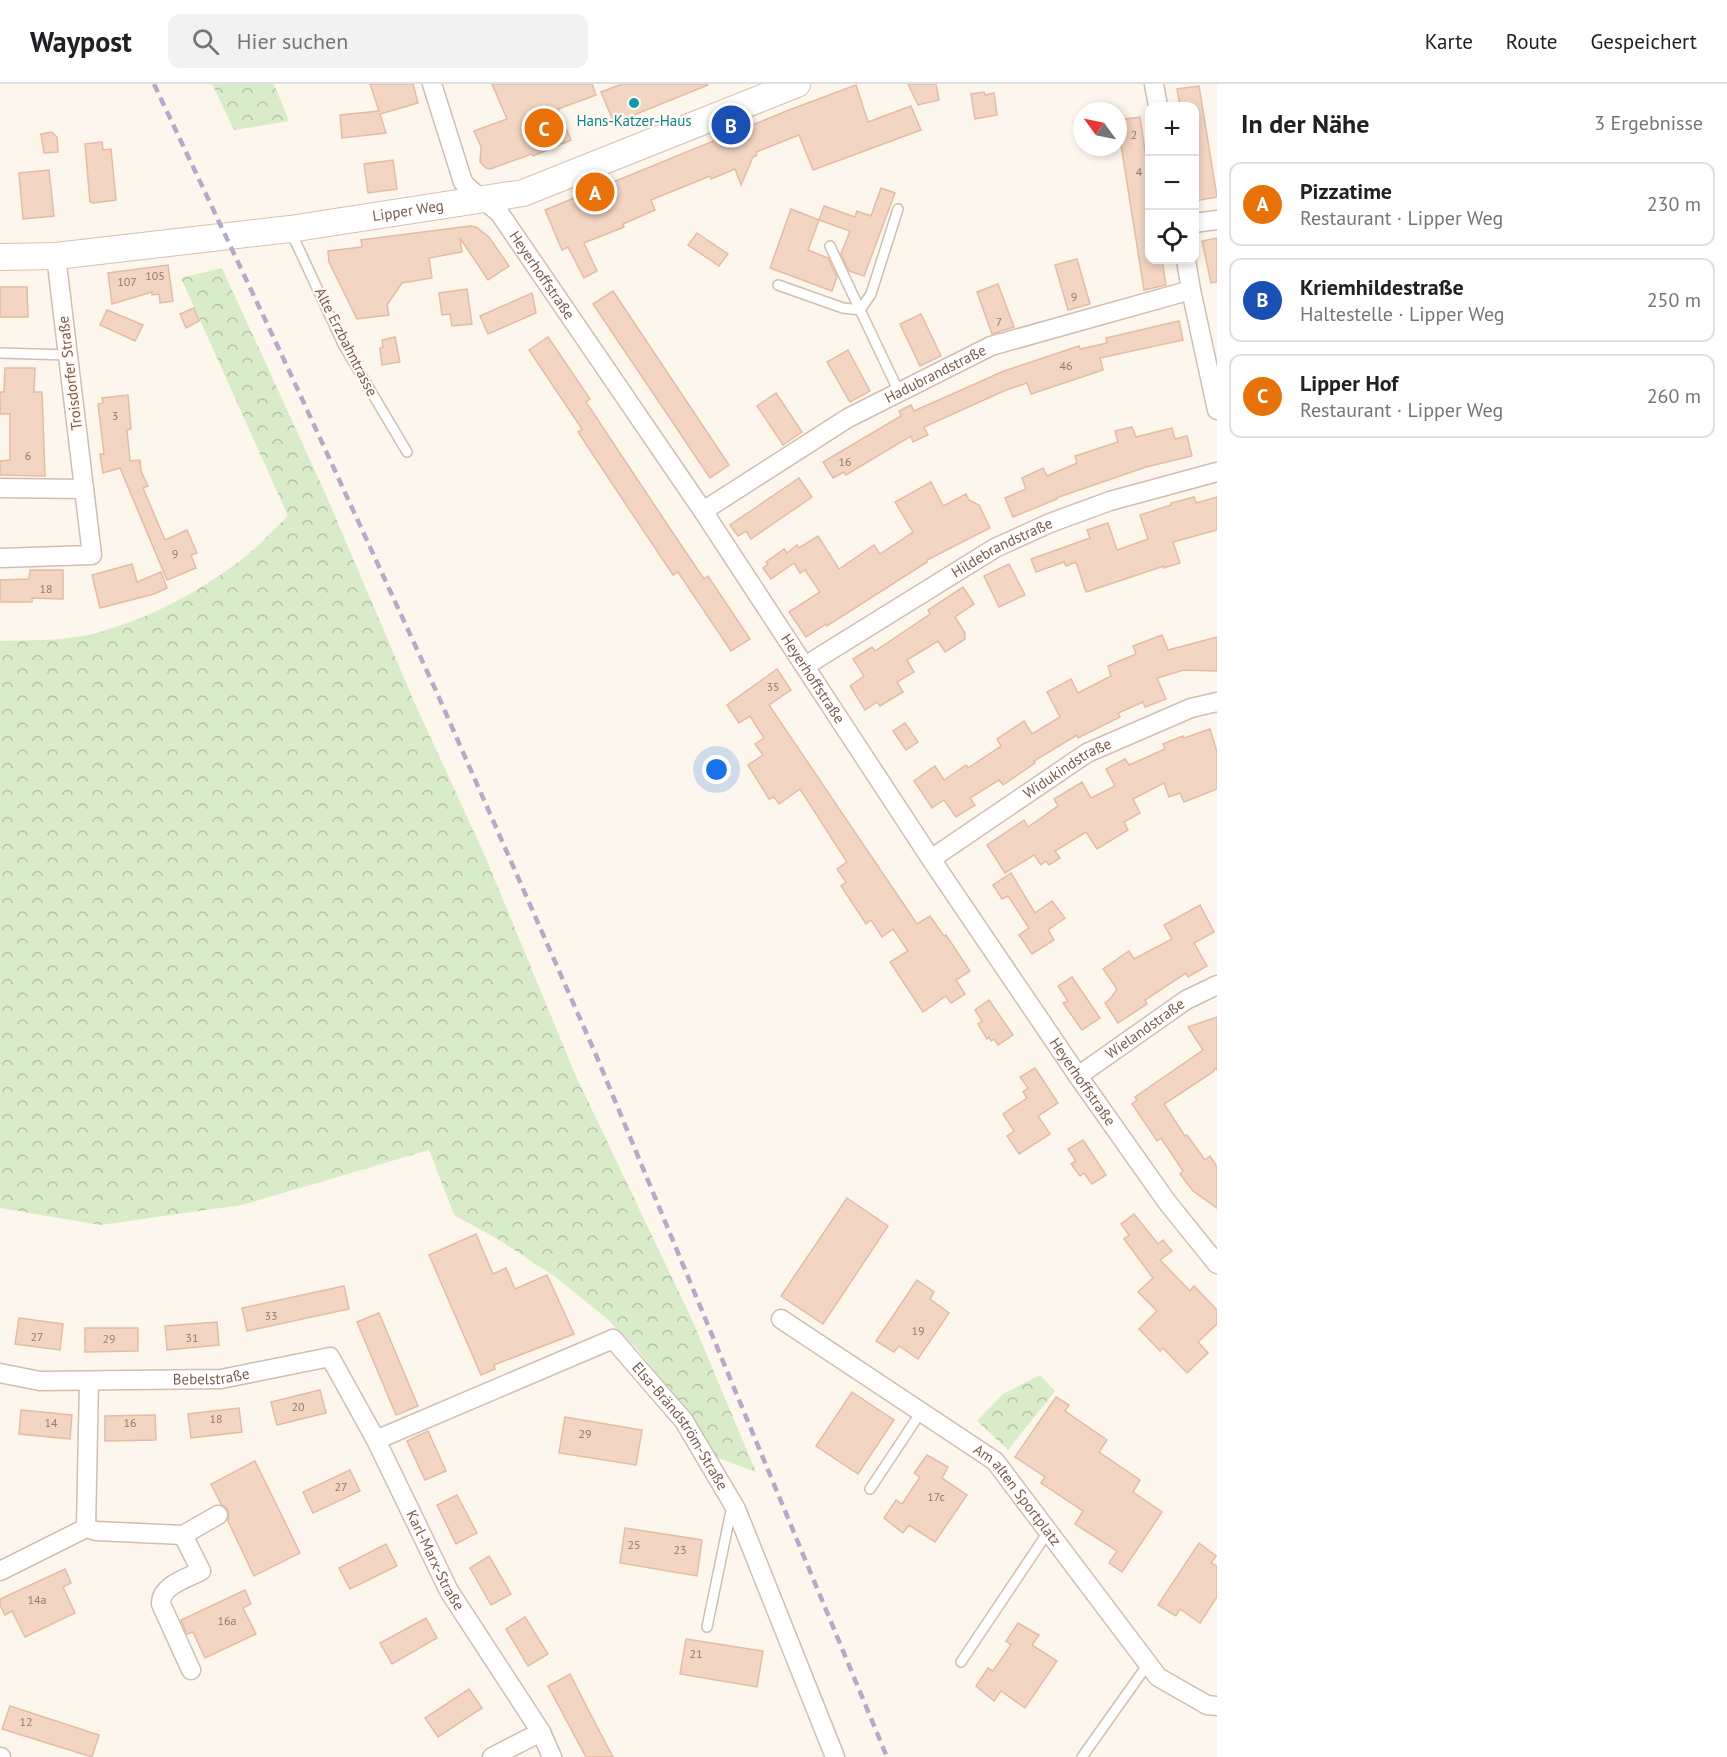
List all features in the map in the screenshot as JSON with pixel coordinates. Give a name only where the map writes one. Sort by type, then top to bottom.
[{"type":"street","name":"Heyerhoffstraße","points":[[432,84],[463,182],[467,188],[485,199],[500,214],[703,511],[930,859],[1078,1076],[1167,1202],[1217,1264]]},
{"type":"street","name":"Lipper Weg","points":[[0,257],[56,256],[290,229],[523,193],[758,91],[797,84]]},
{"type":"street","points":[[1154,84],[1157,102]]},
{"type":"street","points":[[1199,222],[1217,220]]},
{"type":"street","name":"Troisdorfer Straße","points":[[0,558],[92,555],[56,256]]},
{"type":"street","points":[[1187,264],[1217,410]]},
{"type":"street","name":"Hadubrandstraße","points":[[703,511],[848,418],[991,346],[1191,291]]},
{"type":"street","name":"Hildebrandstraße","points":[[805,666],[995,548],[1050,523],[1110,501],[1217,472]]},
{"type":"street","points":[[0,488],[84,489]]},
{"type":"street","name":"Widukindstraße","points":[[930,859],[1087,753],[1191,708],[1217,702]]},
{"type":"street","name":"Wielandstraße","points":[[1078,1076],[1186,1000],[1217,985]]},
{"type":"street","name":"Am alten Sportplatz","points":[[781,1319],[995,1461],[1158,1677],[1207,1704],[1217,1706]]},
{"type":"street","name":"Elsa-Brändström-Straße","points":[[376,1440],[613,1340],[684,1421],[732,1503],[835,1757]]},
{"type":"street","name":"Bebelstraße","points":[[0,1373],[40,1381],[221,1379],[330,1357]]},
{"type":"street","name":"Karl-Marx-Straße","points":[[330,1357],[376,1440],[449,1591],[541,1732],[552,1757]]},
{"type":"street","points":[[86,1528],[89,1380]]},
{"type":"street","points":[[0,1571],[86,1528],[96,1531],[183,1534],[218,1515]]},
{"type":"street","points":[[183,1534],[201,1571],[167,1589],[161,1598],[161,1604],[191,1670]]},
{"type":"street","points":[[492,1757],[541,1732]]},
{"type":"lane","points":[[860,310],[871,294],[898,209]]},
{"type":"lane","name":"Alte Erzbahntrasse","points":[[290,229],[344,346],[407,452]]},
{"type":"lane","points":[[830,246],[899,392]]},
{"type":"lane","points":[[778,285],[843,308],[860,310]]},
{"type":"lane","points":[[0,353],[68,355]]},
{"type":"lane","points":[[870,1489],[921,1412]]},
{"type":"lane","points":[[707,1627],[732,1503]]},
{"type":"lane","points":[[961,1662],[1048,1532]]},
{"type":"lane","points":[[1082,1757],[1148,1664]]},
{"type":"green space","points":[[212,84],[274,84],[289,121],[234,130]]},
{"type":"green space","points":[[222,268],[326,495],[416,706],[485,856],[575,1074],[693,1322],[756,1472],[718,1458],[687,1410],[636,1348],[605,1317],[554,1276],[496,1238],[454,1215],[429,1150],[242,1205],[100,1225],[0,1208],[0,641],[77,637],[108,630],[147,615],[184,597],[220,575],[250,552],[288,516],[181,278]]},
{"type":"green space","points":[[1040,1375],[1055,1391],[1008,1450],[977,1421],[1003,1394]]},
{"type":"building","points":[[370,84],[413,84],[418,103],[380,114],[386,133],[342,138],[340,115],[379,111]]},
{"type":"building","points":[[492,84],[592,84],[596,95],[558,109],[571,140],[533,156],[532,154],[490,169],[480,162],[481,147],[474,131],[507,119]]},
{"type":"building","name":"Hans-Katzer-Haus","points":[[622,84],[708,85],[614,123],[601,92]]},
{"type":"building","points":[[908,84],[936,84],[939,100],[918,105]]},
{"type":"building","points":[[856,85],[868,122],[911,106],[921,130],[813,170],[799,135],[756,152],[757,155],[753,157],[741,185],[735,169],[711,179],[710,176],[651,200],[655,210],[623,224],[624,227],[584,243],[597,271],[584,278],[568,247],[562,250],[545,210]]},
{"type":"building","points":[[1199,86],[1217,197],[1199,200],[1199,102],[1179,102],[1177,89]]},
{"type":"building","points":[[984,92],[985,95],[994,93],[997,115],[975,119],[971,94]]},
{"type":"building","points":[[1140,117],[1145,151],[1145,264],[1163,264],[1166,285],[1144,290],[1123,156],[1127,156],[1127,119]]},
{"type":"building","points":[[52,132],[57,137],[58,152],[44,153],[41,134]]},
{"type":"building","points":[[102,142],[103,150],[111,149],[116,200],[93,203],[90,202],[85,144]]},
{"type":"building","points":[[393,160],[397,189],[368,193],[364,164]]},
{"type":"building","points":[[49,170],[54,216],[23,219],[19,173]]},
{"type":"building","points":[[881,188],[895,193],[864,276],[849,271],[841,254],[850,231],[819,220],[824,206],[855,217],[857,211],[871,216]]},
{"type":"building","points":[[791,209],[819,220],[808,250],[828,258],[837,277],[832,291],[770,268]]},
{"type":"building","points":[[476,227],[489,237],[509,266],[488,280],[460,238],[462,252],[429,258],[432,278],[402,283],[387,305],[389,315],[357,319],[329,262],[328,251],[362,247],[361,240]]},
{"type":"building","points":[[697,233],[728,254],[719,266],[688,245]]},
{"type":"building","points":[[1217,238],[1217,282],[1211,283],[1202,241]]},
{"type":"building","points":[[1077,259],[1090,304],[1068,310],[1055,265]]},
{"type":"building","points":[[168,265],[173,301],[160,303],[159,294],[152,295],[152,292],[112,304],[108,273]]},
{"type":"building","points":[[998,284],[1014,327],[992,334],[977,292]]},
{"type":"building","points":[[0,287],[27,287],[28,317],[0,317]]},
{"type":"building","points":[[467,289],[472,324],[452,326],[450,314],[442,315],[439,293]]},
{"type":"building","points":[[613,291],[729,465],[710,478],[593,304]]},
{"type":"building","points":[[532,293],[536,313],[488,334],[480,316]]},
{"type":"building","points":[[194,308],[199,321],[186,328],[180,314]]},
{"type":"building","points":[[107,310],[143,325],[135,341],[100,325]]},
{"type":"building","points":[[921,314],[941,356],[920,366],[900,324]]},
{"type":"building","points":[[1179,321],[1183,340],[1100,358],[1103,370],[1031,394],[1027,383],[1006,390],[924,427],[928,435],[913,442],[911,436],[846,475],[844,472],[833,478],[823,462],[901,416],[899,411],[911,405],[914,411],[1004,371],[1079,346],[1080,349],[1107,343],[1106,338]]},
{"type":"building","points":[[395,337],[400,362],[382,365],[380,348],[383,347],[382,340]]},
{"type":"building","points":[[548,337],[590,399],[586,402],[671,530],[704,579],[708,576],[750,639],[731,651],[678,572],[673,575],[578,432],[582,429],[529,350]]},
{"type":"building","points":[[848,350],[870,391],[850,402],[827,362]]},
{"type":"building","points":[[5,368],[35,368],[34,392],[42,392],[45,476],[0,475],[0,461],[10,460],[10,414],[0,414],[0,392],[4,392]]},
{"type":"building","points":[[776,393],[802,432],[783,445],[757,406]]},
{"type":"building","points":[[128,395],[131,429],[127,430],[130,461],[140,460],[141,471],[148,486],[143,488],[165,540],[187,530],[197,553],[191,555],[196,568],[167,580],[120,468],[103,473],[100,454],[104,454],[98,404],[103,403],[102,398]]},
{"type":"building","points":[[1132,427],[1136,437],[1172,428],[1175,439],[1187,436],[1192,456],[1146,467],[1056,498],[1013,517],[1005,498],[1026,489],[1022,478],[1043,468],[1047,476],[1077,463],[1075,456],[1118,442],[1115,431]]},
{"type":"building","points":[[799,478],[812,497],[751,539],[746,531],[738,536],[730,525]]},
{"type":"building","points":[[931,482],[943,506],[966,494],[969,500],[979,505],[990,528],[927,560],[827,626],[826,624],[806,637],[789,612],[820,592],[805,570],[800,573],[794,563],[771,579],[763,568],[768,564],[766,562],[784,549],[787,553],[797,545],[799,548],[818,536],[839,569],[874,545],[880,554],[913,532],[895,502]]},
{"type":"building","points":[[1194,497],[1196,503],[1217,497],[1217,530],[1173,542],[1180,563],[1164,568],[1164,566],[1086,592],[1076,562],[1066,566],[1064,562],[1036,572],[1031,559],[1090,538],[1087,530],[1108,523],[1117,550],[1148,539],[1140,515]]},
{"type":"building","points":[[132,564],[137,582],[161,572],[167,588],[154,594],[100,608],[92,575]]},
{"type":"building","points":[[1009,564],[1025,595],[999,607],[984,576]]},
{"type":"building","points":[[30,570],[63,570],[63,599],[32,598],[32,602],[0,602],[0,580],[29,579]]},
{"type":"building","points":[[963,587],[974,604],[955,617],[965,633],[965,639],[945,652],[938,641],[907,660],[914,672],[897,682],[903,692],[880,706],[877,702],[865,710],[850,686],[864,676],[853,659],[872,647],[875,651],[930,614],[928,610]]},
{"type":"building","points":[[1162,635],[1168,650],[1217,637],[1217,671],[1184,670],[1157,678],[1166,699],[1145,707],[1143,702],[1118,713],[1120,717],[1078,738],[1077,735],[1034,761],[1035,763],[1003,785],[999,780],[970,798],[975,805],[956,817],[944,800],[932,808],[914,781],[935,766],[944,780],[966,765],[968,768],[1001,746],[997,739],[1024,721],[1032,734],[1060,717],[1047,692],[1071,679],[1078,693],[1111,676],[1108,666],[1136,654],[1133,646]]},
{"type":"building","points":[[777,669],[791,690],[769,705],[917,924],[930,916],[970,971],[956,980],[965,994],[951,1003],[946,996],[923,1012],[890,962],[908,951],[893,929],[882,937],[871,920],[866,924],[841,886],[846,882],[837,869],[847,862],[800,789],[779,804],[774,797],[769,799],[748,765],[763,755],[755,744],[764,738],[750,716],[739,723],[727,705]]},
{"type":"building","points":[[905,723],[918,742],[906,750],[893,731]]},
{"type":"building","points":[[1210,729],[1217,752],[1217,789],[1184,802],[1180,793],[1169,797],[1164,783],[1133,799],[1140,813],[1124,822],[1128,830],[1097,849],[1086,832],[1055,851],[1060,858],[1049,865],[1046,861],[1041,865],[1034,855],[1005,873],[987,845],[1024,820],[1028,827],[1058,806],[1054,799],[1082,782],[1091,798],[1115,786],[1106,769],[1125,759],[1129,765],[1165,749],[1163,744]]},
{"type":"building","points":[[1011,873],[1035,913],[1052,901],[1065,918],[1048,930],[1054,940],[1032,954],[1019,935],[1029,928],[1008,896],[1002,899],[993,885]]},
{"type":"building","points":[[1200,905],[1214,932],[1194,943],[1207,966],[1188,977],[1186,973],[1145,1000],[1147,1004],[1118,1023],[1105,1003],[1117,989],[1103,969],[1129,951],[1134,959],[1172,939],[1164,925]]},
{"type":"building","points":[[1072,977],[1100,1018],[1082,1030],[1063,1003],[1068,1001],[1058,986]]},
{"type":"building","points":[[989,1000],[1013,1035],[998,1045],[994,1039],[991,1041],[989,1037],[987,1039],[978,1024],[982,1021],[975,1010]]},
{"type":"building","points":[[1217,1017],[1217,1070],[1215,1068],[1213,1072],[1164,1104],[1185,1136],[1187,1135],[1205,1160],[1210,1156],[1217,1167],[1217,1208],[1193,1191],[1180,1174],[1183,1171],[1161,1138],[1157,1141],[1132,1104],[1137,1100],[1135,1097],[1203,1050],[1188,1027]]},
{"type":"building","points":[[1035,1068],[1058,1103],[1038,1116],[1050,1134],[1019,1154],[1007,1136],[1014,1131],[1003,1114],[1027,1098],[1023,1092],[1028,1088],[1020,1077]]},
{"type":"building","points":[[1083,1140],[1106,1175],[1092,1184],[1084,1173],[1080,1176],[1071,1164],[1076,1161],[1068,1149]]},
{"type":"building","points":[[847,1198],[888,1226],[823,1324],[781,1296]]},
{"type":"building","points":[[1134,1214],[1158,1244],[1163,1240],[1172,1251],[1160,1260],[1190,1291],[1194,1286],[1217,1310],[1217,1324],[1198,1342],[1208,1353],[1187,1373],[1163,1348],[1160,1351],[1139,1329],[1157,1311],[1138,1292],[1153,1278],[1124,1239],[1129,1235],[1121,1224]]},
{"type":"building","points":[[476,1234],[493,1274],[506,1268],[515,1289],[547,1275],[574,1334],[494,1365],[495,1369],[481,1375],[429,1255]]},
{"type":"building","points":[[917,1280],[934,1292],[930,1299],[949,1313],[918,1359],[899,1346],[894,1352],[876,1341]]},
{"type":"building","points":[[344,1286],[349,1309],[247,1331],[242,1308]]},
{"type":"building","points":[[379,1313],[418,1406],[396,1415],[357,1322]]},
{"type":"building","points":[[19,1318],[63,1324],[60,1350],[15,1344]]},
{"type":"building","points":[[217,1322],[219,1345],[167,1350],[165,1326]]},
{"type":"building","points":[[85,1328],[138,1328],[138,1351],[85,1352]]},
{"type":"building","points":[[320,1390],[326,1413],[277,1425],[271,1402]]},
{"type":"building","points":[[852,1392],[894,1420],[858,1474],[816,1446]]},
{"type":"building","points":[[1056,1397],[1069,1405],[1065,1411],[1107,1440],[1099,1452],[1140,1480],[1133,1492],[1162,1512],[1122,1572],[1109,1563],[1117,1551],[1075,1524],[1083,1511],[1041,1483],[1045,1477],[1015,1457]]},
{"type":"building","points":[[239,1408],[242,1432],[191,1438],[188,1414]]},
{"type":"building","points":[[21,1410],[72,1415],[70,1439],[19,1434]]},
{"type":"building","points":[[155,1415],[156,1440],[105,1441],[105,1416]]},
{"type":"building","points":[[565,1417],[642,1430],[636,1465],[559,1453]]},
{"type":"building","points":[[428,1431],[446,1471],[425,1480],[407,1441]]},
{"type":"building","points":[[927,1455],[948,1467],[942,1478],[967,1495],[935,1542],[909,1525],[903,1533],[884,1518],[896,1500],[902,1504],[920,1477],[914,1473]]},
{"type":"building","points":[[255,1461],[300,1553],[254,1576],[228,1521],[228,1510],[221,1504],[211,1484]]},
{"type":"building","points":[[350,1470],[360,1491],[313,1513],[303,1492]]},
{"type":"building","points":[[457,1495],[477,1533],[456,1544],[437,1505]]},
{"type":"building","points":[[625,1528],[702,1540],[697,1576],[620,1563]]},
{"type":"building","points":[[1199,1543],[1216,1556],[1211,1563],[1217,1566],[1217,1597],[1200,1623],[1180,1609],[1176,1616],[1158,1605]]},
{"type":"building","points":[[386,1544],[397,1566],[350,1589],[339,1568]]},
{"type":"building","points":[[489,1556],[511,1594],[491,1605],[470,1568]]},
{"type":"building","points":[[65,1569],[71,1583],[63,1587],[75,1613],[25,1637],[12,1611],[5,1615],[0,1599]]},
{"type":"building","points":[[245,1590],[251,1604],[243,1608],[256,1634],[205,1658],[193,1632],[187,1634],[181,1620]]},
{"type":"building","points":[[525,1617],[548,1654],[528,1666],[506,1629]]},
{"type":"building","points":[[426,1618],[437,1638],[392,1664],[380,1643]]},
{"type":"building","points":[[1018,1623],[1039,1635],[1032,1645],[1057,1661],[1025,1708],[1001,1691],[994,1701],[976,1686],[988,1668],[993,1671],[1011,1645],[1006,1641]]},
{"type":"building","points":[[686,1639],[763,1651],[757,1687],[680,1674]]},
{"type":"building","points":[[570,1674],[613,1757],[586,1757],[548,1686]]},
{"type":"building","points":[[469,1689],[482,1708],[438,1737],[425,1718]]},
{"type":"building","points":[[10,1706],[99,1735],[92,1757],[2,1729]]},
{"type":"railway","points":[[154,84],[437,693],[596,1055],[887,1757]]},
{"type":"place","name":"Hans-Katzer-Haus","points":[[634,103]]},
{"type":"place","name":"Kriemhildestraße","points":[[731,125]]},
{"type":"place","name":"Lipper Hof","points":[[544,128]]},
{"type":"place","name":"Pizzatime","points":[[595,192]]}]
